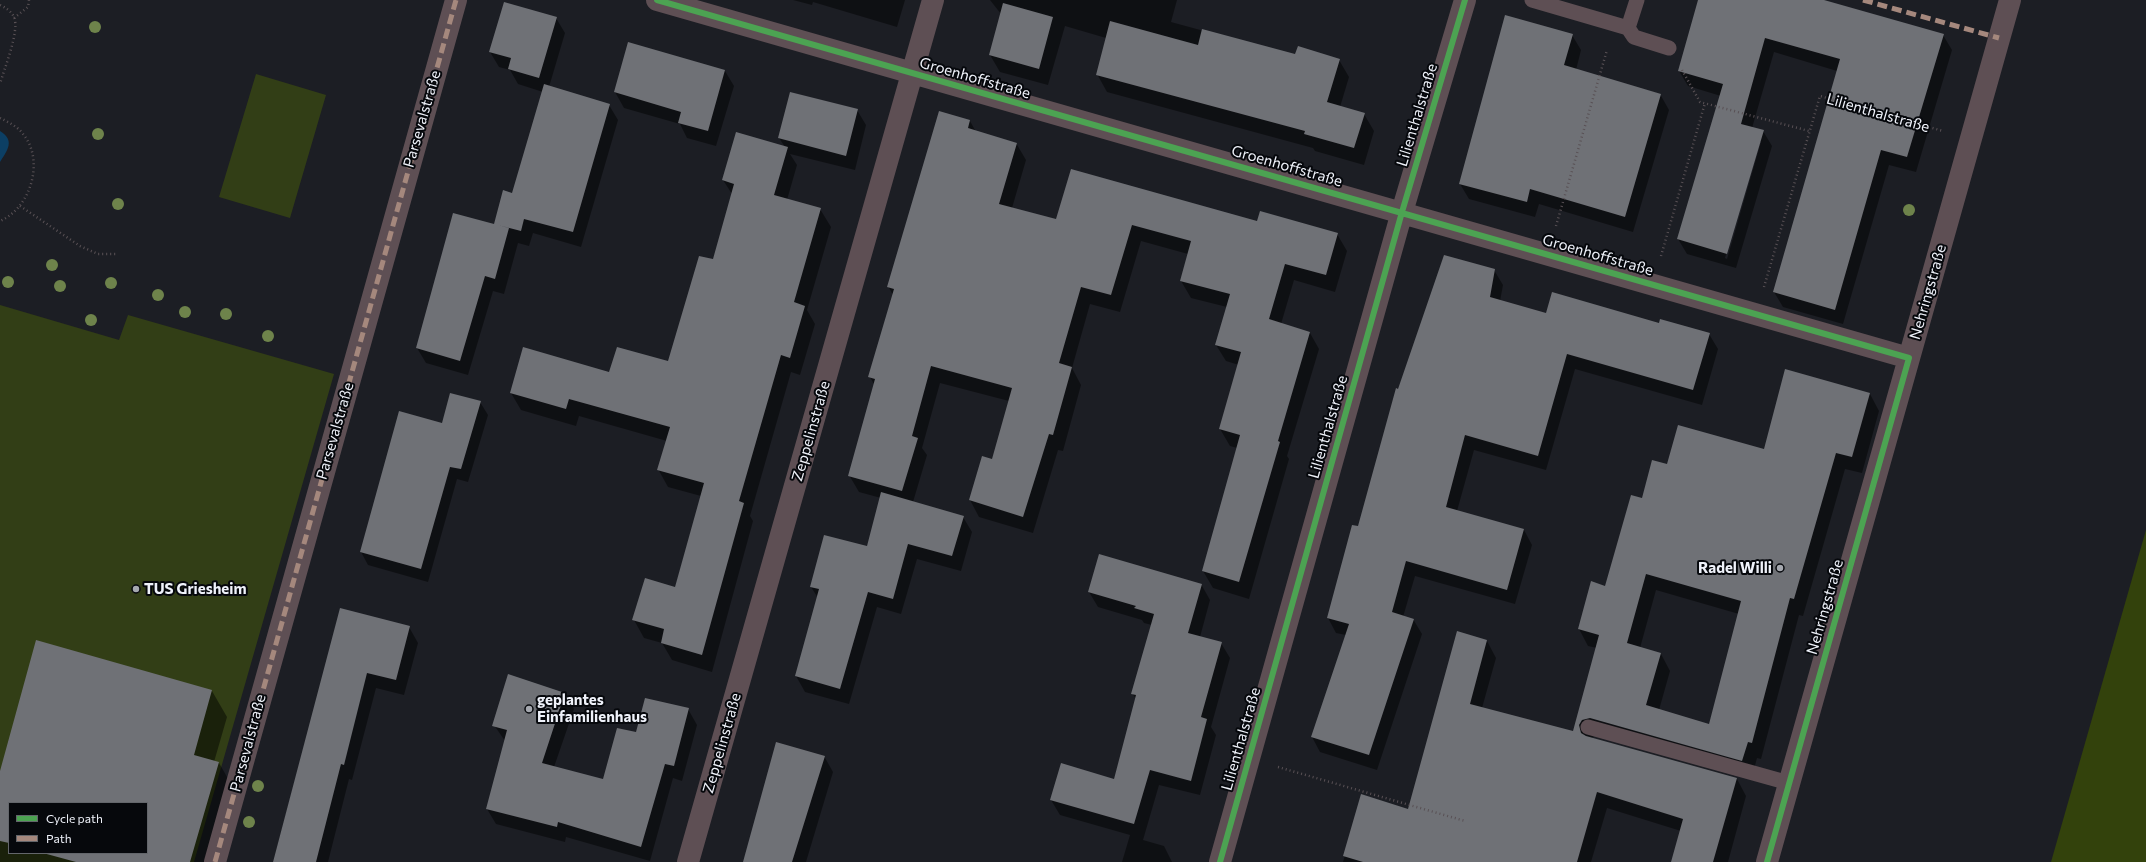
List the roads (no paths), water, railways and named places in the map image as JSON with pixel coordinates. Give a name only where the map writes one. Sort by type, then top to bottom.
[{"type":"street","name":"Parsevalstraße","points":[[215,862],[456,0]]},
{"type":"street","name":"Groenhoffstraße","points":[[657,0],[1909,358]]},
{"type":"street","name":"Zeppelinstraße","points":[[688,862],[933,0]]},
{"type":"street","name":"Lilienthalstraße","points":[[1220,862],[1402,212],[1465,0]]},
{"type":"street","name":"Nehringstraße","points":[[1767,862],[2010,0]]},
{"type":"lane","points":[[1532,0],[1621,26],[1634,37],[1669,48]]},
{"type":"lane","points":[[1621,26],[1637,0]]},
{"type":"lane","points":[[1588,727],[1789,783]]},
{"type":"water","points":[[0,131],[5,134],[9,145],[0,162]]},
{"type":"place","name":"Radel Willi","points":[[1780,568]]},
{"type":"place","name":"TUS Griesheim","points":[[136,589]]},
{"type":"place","name":"geplantes Einfamilienhaus","points":[[529,709]]}]
